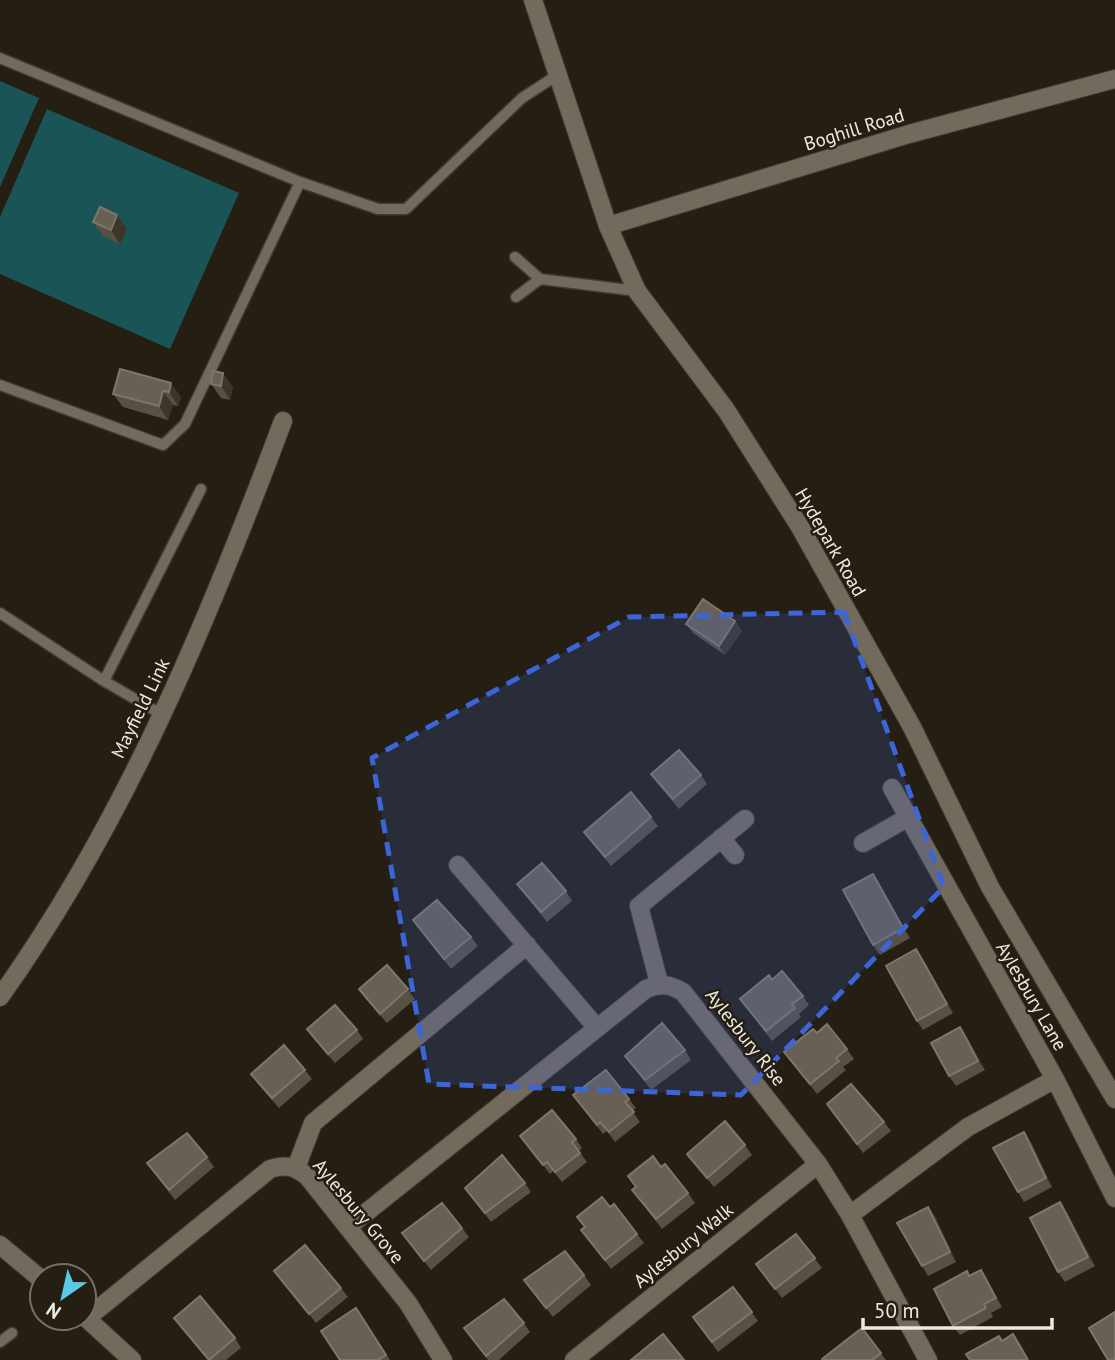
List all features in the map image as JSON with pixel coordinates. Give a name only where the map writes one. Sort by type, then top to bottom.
[{"type":"street","name":"Hydepark Road","points":[[533,0],[608,226],[638,291],[726,410],[800,527],[912,727],[990,887],[1115,1099]]},
{"type":"street","name":"Boghill Road","points":[[608,226],[909,134],[1115,79]]},
{"type":"street","name":"Mayfield Link","points":[[0,997],[86,861],[161,714],[199,635],[283,421]]},
{"type":"street","name":"Aylesbury Lane","points":[[892,788],[1055,1079],[1115,1198]]},
{"type":"street","points":[[863,843],[907,818]]},
{"type":"street","points":[[348,1227],[646,989],[659,984],[639,906],[745,819]]},
{"type":"street","points":[[721,838],[735,855]]},
{"type":"street","points":[[458,865],[597,1028]]},
{"type":"street","points":[[296,1168],[313,1123],[527,945]]},
{"type":"street","name":"Aylesbury Rise","points":[[659,984],[683,992],[818,1164],[850,1215],[928,1360]]},
{"type":"street","points":[[850,1215],[968,1127],[1055,1079]]},
{"type":"street","name":"Aylesbury Walk","points":[[574,1360],[818,1164]]},
{"type":"street","name":"Aylesbury Grove","points":[[98,1307],[270,1169],[283,1165],[296,1168],[307,1177],[408,1303],[443,1360]]},
{"type":"street","points":[[0,1245],[28,1268]]},
{"type":"street","points":[[98,1330],[128,1359]]},
{"type":"lane","points":[[0,58],[300,182],[378,209],[406,209],[522,98],[559,74]]},
{"type":"lane","points":[[0,385],[163,445],[185,424],[300,182]]},
{"type":"lane","points":[[515,257],[540,279],[638,291]]},
{"type":"lane","points":[[516,297],[540,279]]},
{"type":"lane","points":[[104,681],[201,489]]},
{"type":"lane","points":[[0,612],[104,681],[161,714]]},
{"type":"lane","points":[[0,1342],[12,1333]]},
{"type":"highlighted area","points":[[844,612],[944,887],[741,1095],[429,1084],[372,758],[629,617]]},
{"type":"water","points":[[0,81],[39,98],[0,187]]},
{"type":"water","points":[[47,109],[239,193],[170,349],[0,274],[0,217]]},
{"type":"building","points":[[100,207],[117,215],[111,230],[93,222]]},
{"type":"building","points":[[120,369],[171,383],[169,392],[163,391],[159,406],[113,394]]},
{"type":"building","points":[[213,371],[223,373],[221,386],[211,384]]},
{"type":"building","points":[[703,599],[735,621],[719,646],[686,624]]},
{"type":"building","points":[[679,750],[701,775],[673,799],[651,774]]},
{"type":"building","points":[[631,792],[651,817],[605,857],[584,832]]},
{"type":"building","points":[[542,863],[566,891],[541,912],[517,884]]},
{"type":"building","points":[[873,874],[903,928],[873,945],[843,890]]},
{"type":"building","points":[[437,900],[471,937],[444,959],[413,920]]},
{"type":"building","points":[[916,949],[947,1004],[917,1021],[886,966]]},
{"type":"building","points":[[387,965],[408,989],[380,1014],[359,989]]},
{"type":"building","points":[[782,971],[803,996],[792,1004],[795,1008],[766,1031],[740,999],[769,975],[772,980]]},
{"type":"building","points":[[335,1005],[357,1030],[328,1054],[307,1029]]},
{"type":"building","points":[[662,1023],[685,1050],[645,1080],[625,1056]]},
{"type":"building","points":[[827,1024],[847,1049],[836,1058],[839,1061],[810,1084],[784,1052],[813,1029],[817,1033]]},
{"type":"building","points":[[960,1027],[978,1061],[949,1076],[931,1043]]},
{"type":"building","points":[[284,1045],[305,1070],[272,1098],[251,1074]]},
{"type":"building","points":[[606,1070],[629,1099],[625,1102],[634,1112],[609,1132],[600,1122],[597,1125],[573,1095]]},
{"type":"building","points":[[851,1084],[884,1122],[857,1144],[827,1104]]},
{"type":"building","points":[[552,1110],[576,1139],[572,1142],[580,1153],[555,1172],[547,1162],[543,1165],[520,1136]]},
{"type":"building","points":[[725,1121],[745,1145],[707,1178],[687,1154]]},
{"type":"building","points":[[1024,1132],[1046,1178],[1018,1192],[993,1148]]},
{"type":"building","points":[[187,1133],[207,1157],[169,1190],[147,1163]]},
{"type":"building","points":[[502,1155],[525,1183],[485,1213],[465,1188]]},
{"type":"building","points":[[653,1156],[661,1167],[665,1164],[688,1193],[656,1219],[632,1190],[636,1187],[628,1176]]},
{"type":"building","points":[[602,1197],[610,1207],[614,1204],[637,1234],[605,1260],[581,1230],[585,1227],[577,1217]]},
{"type":"building","points":[[1060,1202],[1088,1257],[1058,1272],[1030,1218]]},
{"type":"building","points":[[442,1203],[462,1228],[424,1261],[402,1233]]},
{"type":"building","points":[[928,1207],[950,1252],[922,1266],[897,1223]]},
{"type":"building","points":[[796,1234],[815,1258],[775,1289],[756,1264]]},
{"type":"building","points":[[305,1245],[341,1288],[309,1314],[274,1271]]},
{"type":"building","points":[[565,1251],[584,1275],[546,1308],[524,1280]]},
{"type":"building","points":[[981,1270],[996,1298],[984,1304],[986,1308],[953,1326],[934,1289],[967,1271],[969,1276]]},
{"type":"building","points":[[733,1287],[752,1312],[712,1342],[693,1317]]},
{"type":"building","points":[[200,1296],[235,1338],[209,1360],[174,1318]]},
{"type":"building","points":[[504,1299],[524,1323],[486,1356],[464,1328]]},
{"type":"building","points":[[356,1308],[386,1355],[378,1360],[340,1360],[321,1331]]},
{"type":"building","points":[[1115,1312],[1115,1360],[1108,1360],[1089,1328]]},
{"type":"building","points":[[862,1328],[881,1353],[872,1360],[822,1359]]},
{"type":"building","points":[[663,1334],[684,1360],[631,1360]]},
{"type":"building","points":[[1013,1334],[1028,1360],[970,1360],[966,1354],[999,1336],[1002,1341]]}]
